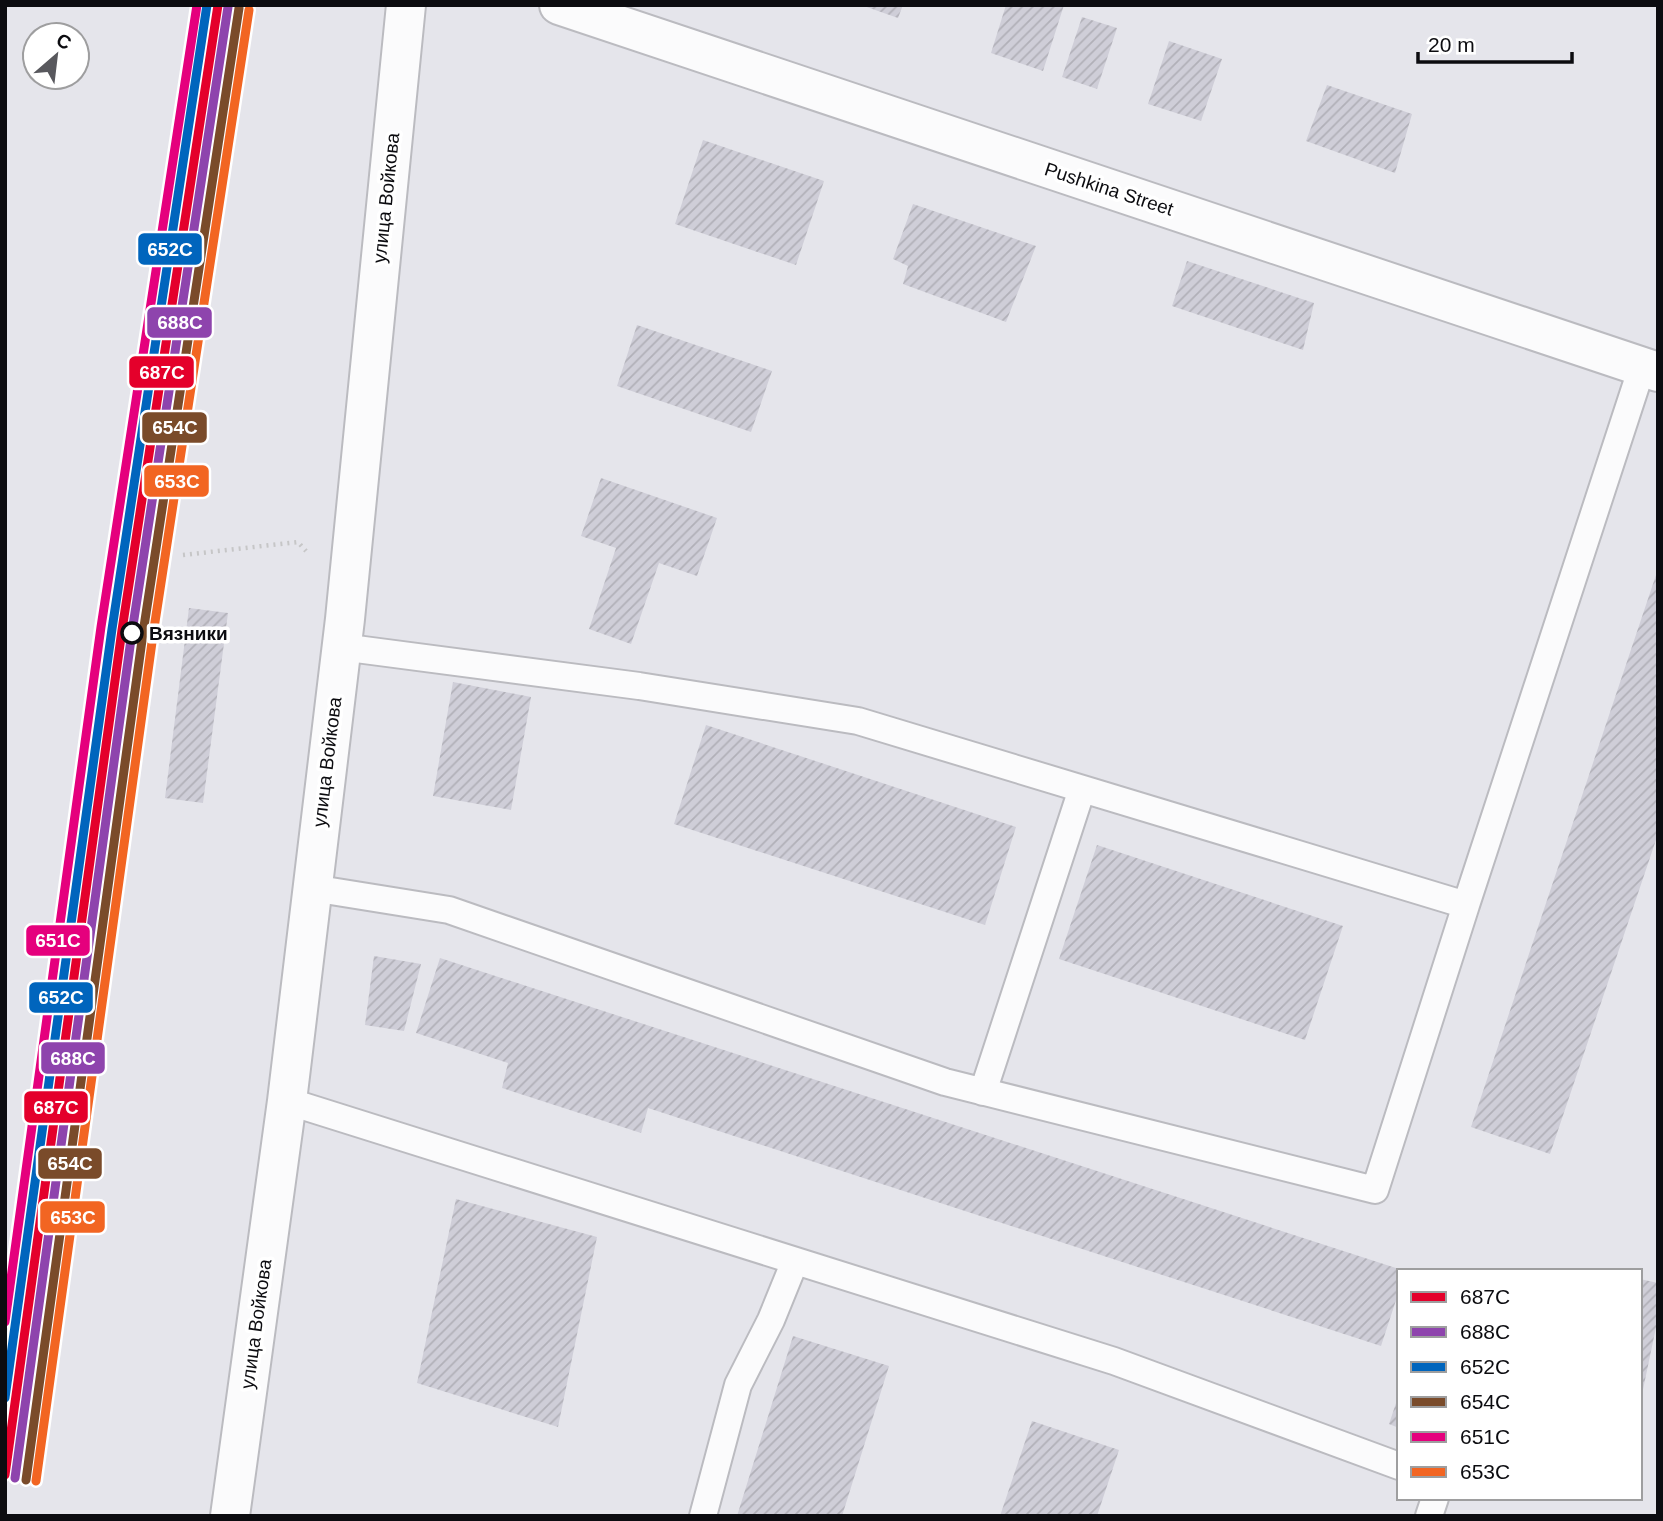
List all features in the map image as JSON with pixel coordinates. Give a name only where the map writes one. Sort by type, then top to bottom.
[{"type":"street","name":"улица Войкова","points":[[230,1516],[287,1101],[347,596],[406,5]]},
{"type":"street","name":"Pushkina Street","points":[[559,5],[1650,370]]},
{"type":"lane","points":[[312,888],[449,910],[945,1082],[1375,1190],[1466,905],[1650,370]]},
{"type":"lane","points":[[341,647],[639,686],[858,721],[1466,905]]},
{"type":"lane","points":[[983,1091],[1082,789]]},
{"type":"lane","points":[[287,1101],[1114,1361],[1397,1465]]},
{"type":"lane","points":[[703,1516],[738,1385],[771,1320],[795,1261]]},
{"type":"path","points":[[183,555],[298,542],[347,596]]},
{"type":"building","points":[[861,5],[903,5],[898,18]]},
{"type":"building","points":[[1006,5],[1064,5],[1043,71],[991,53]]},
{"type":"building","points":[[1082,17],[1117,28],[1097,89],[1062,77]]},
{"type":"building","points":[[1169,41],[1222,59],[1201,121],[1148,104]]},
{"type":"building","points":[[1327,85],[1412,114],[1395,173],[1306,141]]},
{"type":"building","points":[[703,140],[824,181],[796,265],[675,224]]},
{"type":"building","points":[[913,204],[1036,246],[1006,322],[903,284],[908,266],[893,259]]},
{"type":"building","points":[[1187,261],[1314,303],[1303,350],[1172,306]]},
{"type":"building","points":[[637,325],[772,371],[751,432],[617,386]]},
{"type":"building","points":[[601,478],[717,518],[697,576],[659,563],[631,644],[589,629],[616,548],[581,536]]},
{"type":"building","points":[[1657,572],[1658,834],[1550,1154],[1471,1127]]},
{"type":"building","points":[[189,608],[228,613],[203,803],[165,798]]},
{"type":"building","points":[[453,682],[531,697],[511,810],[433,796]]},
{"type":"building","points":[[706,725],[1016,827],[985,925],[674,824]]},
{"type":"building","points":[[1097,845],[1343,926],[1305,1040],[1059,959]]},
{"type":"building","points":[[374,956],[421,964],[404,1031],[365,1025]]},
{"type":"building","points":[[440,958],[1399,1269],[1397,1297],[1381,1346],[648,1108],[641,1133],[502,1088],[508,1063],[416,1033]]},
{"type":"building","points":[[456,1199],[597,1237],[558,1427],[417,1383]]},
{"type":"building","points":[[1642,1279],[1658,1283],[1658,1318],[1642,1394]]},
{"type":"building","points":[[793,1336],[889,1366],[842,1516],[737,1516]]},
{"type":"building","points":[[1397,1400],[1397,1427],[1389,1424]]},
{"type":"building","points":[[1032,1421],[1119,1450],[1097,1516],[1000,1516]]},
{"type":"transit line","name":"651С","points":[[5,1322],[101,627],[197,5]]},
{"type":"transit line","name":"652С","points":[[5,1398],[112,629],[207,5]]},
{"type":"transit line","name":"687С","points":[[5,1475],[122,630],[218,5]]},
{"type":"transit line","name":"688С","points":[[15,1478],[132,632],[228,7]]},
{"type":"transit line","name":"654С","points":[[26,1480],[143,633],[239,8]]},
{"type":"transit line","name":"653С","points":[[36,1481],[153,635],[249,10]]},
{"type":"place","name":"Вязники","points":[[132,633]]}]
